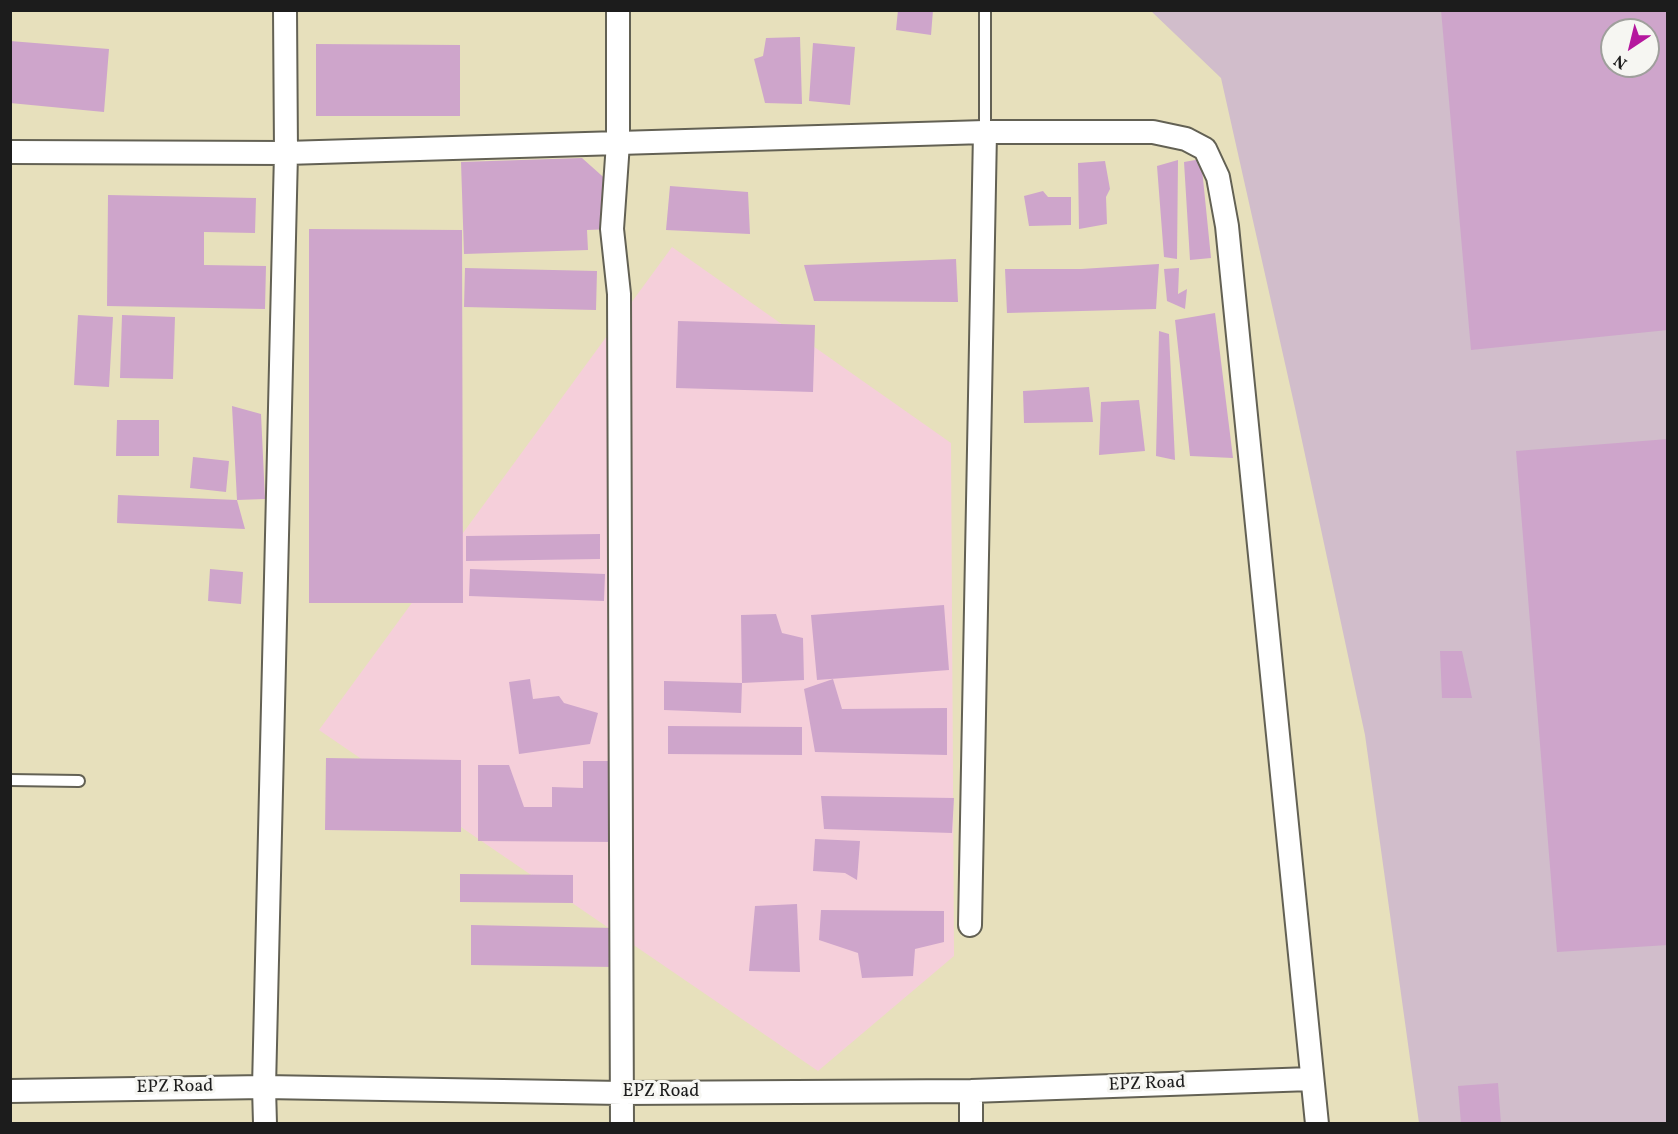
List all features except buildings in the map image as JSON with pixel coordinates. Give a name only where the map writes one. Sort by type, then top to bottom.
[{"type":"street","points":[[265,1124],[286,153],[285,10]]},
{"type":"street","points":[[618,10],[618,143],[612,229],[619,294],[622,1124]]},
{"type":"street","points":[[10,152],[286,153],[985,132],[1154,132],[1186,140],[1205,149],[1218,177],[1227,226],[1317,1124]]},
{"type":"street","points":[[970,925],[985,132]]},
{"type":"street","name":"EPZ Road","points":[[10,1091],[264,1087],[621,1093],[971,1091],[1311,1079]]},
{"type":"street","points":[[971,1091],[971,1124]]},
{"type":"lane","points":[[985,132],[986,10]]},
{"type":"lane","points":[[10,780],[79,781]]},
{"type":"shaded area","points":[[1151,11],[1667,11],[1667,1123],[1419,1123],[1365,735],[1221,78]]},
{"type":"shaded area","points":[[672,247],[951,443],[954,956],[818,1071],[319,730]]}]
